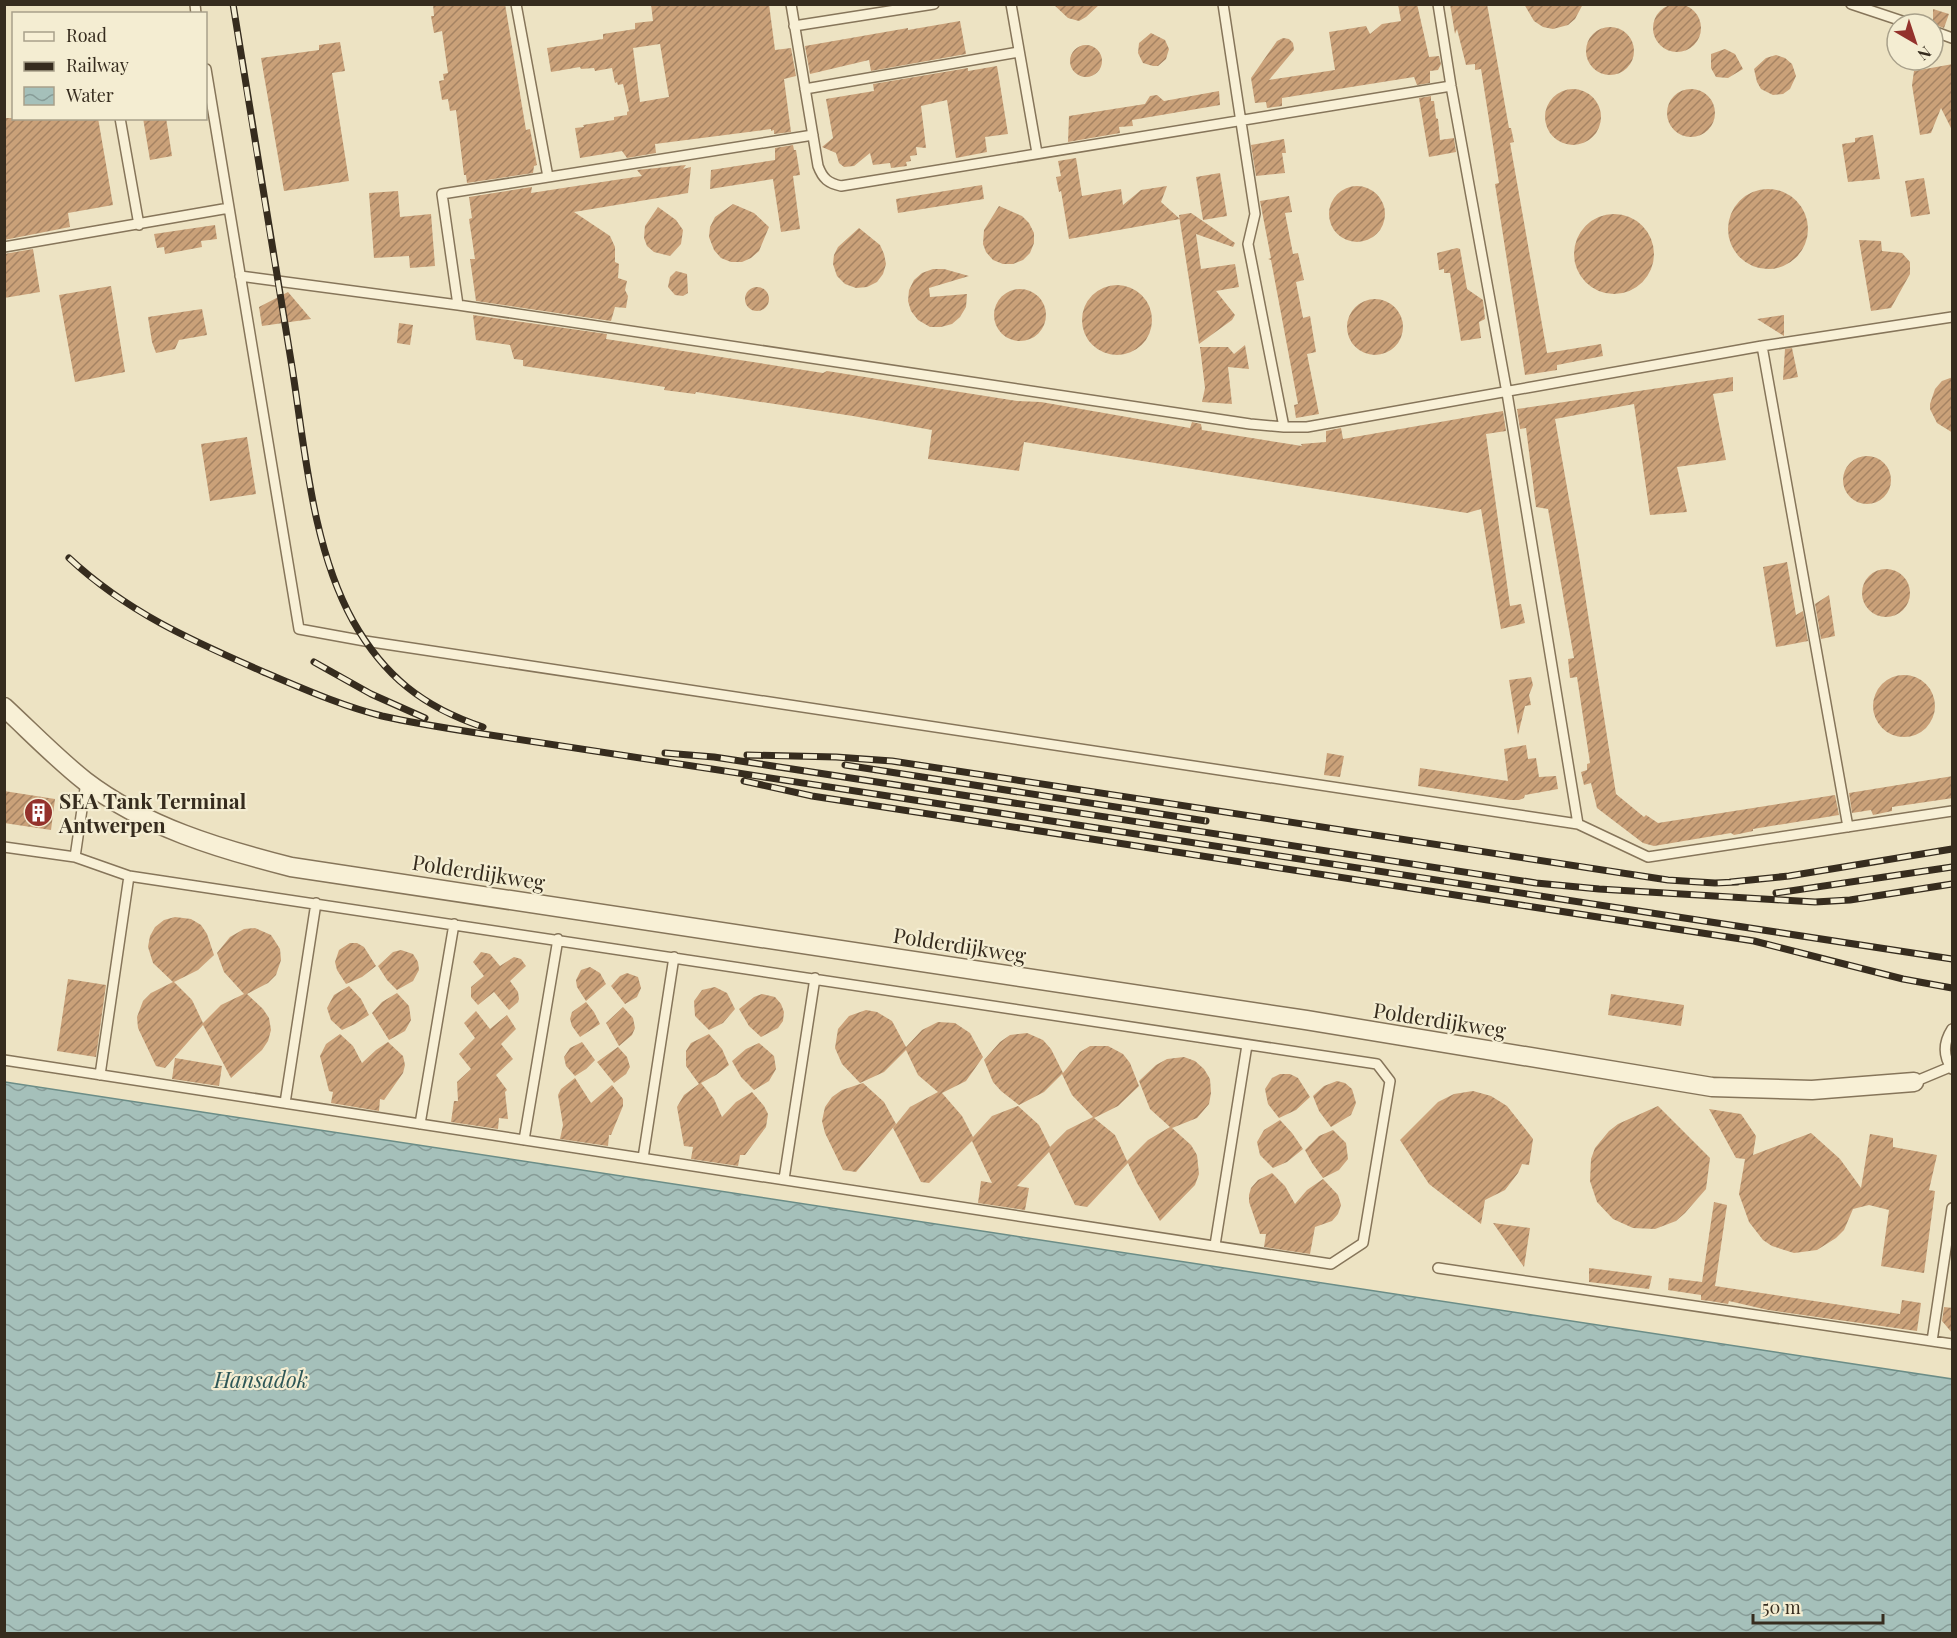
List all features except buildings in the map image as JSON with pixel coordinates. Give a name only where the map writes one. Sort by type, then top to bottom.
[{"type":"street","name":"Polderdijkweg","points":[[4,707],[86,782],[134,812],[184,836],[291,867],[1306,1020],[1712,1087],[1812,1090],[1914,1082]]},
{"type":"lane","points":[[516,4],[548,177]]},
{"type":"lane","points":[[791,4],[818,166],[823,177],[841,186],[1451,86]]},
{"type":"lane","points":[[794,26],[934,4]]},
{"type":"lane","points":[[1011,4],[1037,153]]},
{"type":"lane","points":[[1223,4],[1255,214],[1248,244],[1284,427]]},
{"type":"lane","points":[[1438,4],[1507,393],[1578,824]]},
{"type":"lane","points":[[1851,4],[1885,15]]},
{"type":"lane","points":[[805,89],[1019,52]]},
{"type":"lane","points":[[207,75],[299,629],[751,700],[1578,824],[1647,857],[1953,811]]},
{"type":"lane","points":[[120,120],[139,225]]},
{"type":"lane","points":[[458,305],[442,194],[813,135]]},
{"type":"lane","points":[[4,247],[229,208]]},
{"type":"lane","points":[[240,276],[458,305],[1250,424],[1284,427],[1307,427],[1762,346],[1953,317]]},
{"type":"lane","points":[[1762,346],[1848,827]]},
{"type":"lane","points":[[75,857],[86,782]]},
{"type":"lane","points":[[4,848],[75,857],[129,876],[1377,1064],[1390,1081],[1363,1243],[1331,1264],[4,1060]]},
{"type":"lane","points":[[100,1075],[129,876]]},
{"type":"lane","points":[[285,1103],[316,903]]},
{"type":"lane","points":[[420,1124],[454,924]]},
{"type":"lane","points":[[524,1140],[558,939]]},
{"type":"lane","points":[[643,1158],[674,957]]},
{"type":"lane","points":[[784,1179],[815,978]]},
{"type":"lane","name":"Polderdijkweg","points":[[1914,1082],[1952,1068],[1945,1051],[1948,1035],[1953,1029]]},
{"type":"lane","points":[[1215,1245],[1247,1045]]},
{"type":"lane","points":[[1932,1341],[1953,1208]]},
{"type":"lane","points":[[1438,1268],[1953,1344]]},
{"type":"water","name":"Hansadok","points":[[5,1082],[1952,1379],[1952,1633],[5,1633]]},
{"type":"railway","points":[[233,4],[306,464],[328,562],[353,621],[365,641],[392,673],[407,687],[442,710],[483,727]]},
{"type":"railway","points":[[69,558],[114,595],[187,637],[323,697],[394,719],[1952,959]]},
{"type":"railway","points":[[314,662],[371,694],[425,718]]},
{"type":"railway","points":[[665,753],[714,757],[1536,883],[1815,902],[1850,900],[1952,884]]},
{"type":"railway","points":[[747,755],[892,761],[1668,880],[1737,882]]},
{"type":"railway","points":[[845,765],[1206,821]]},
{"type":"railway","points":[[744,781],[812,796],[1754,941],[1903,979],[1952,988]]},
{"type":"railway","points":[[1731,882],[1789,876],[1952,849]]},
{"type":"railway","points":[[1776,893],[1952,867]]},
{"type":"place","name":"SEA Tank Terminal Antwerpen","points":[[38,812]]}]
